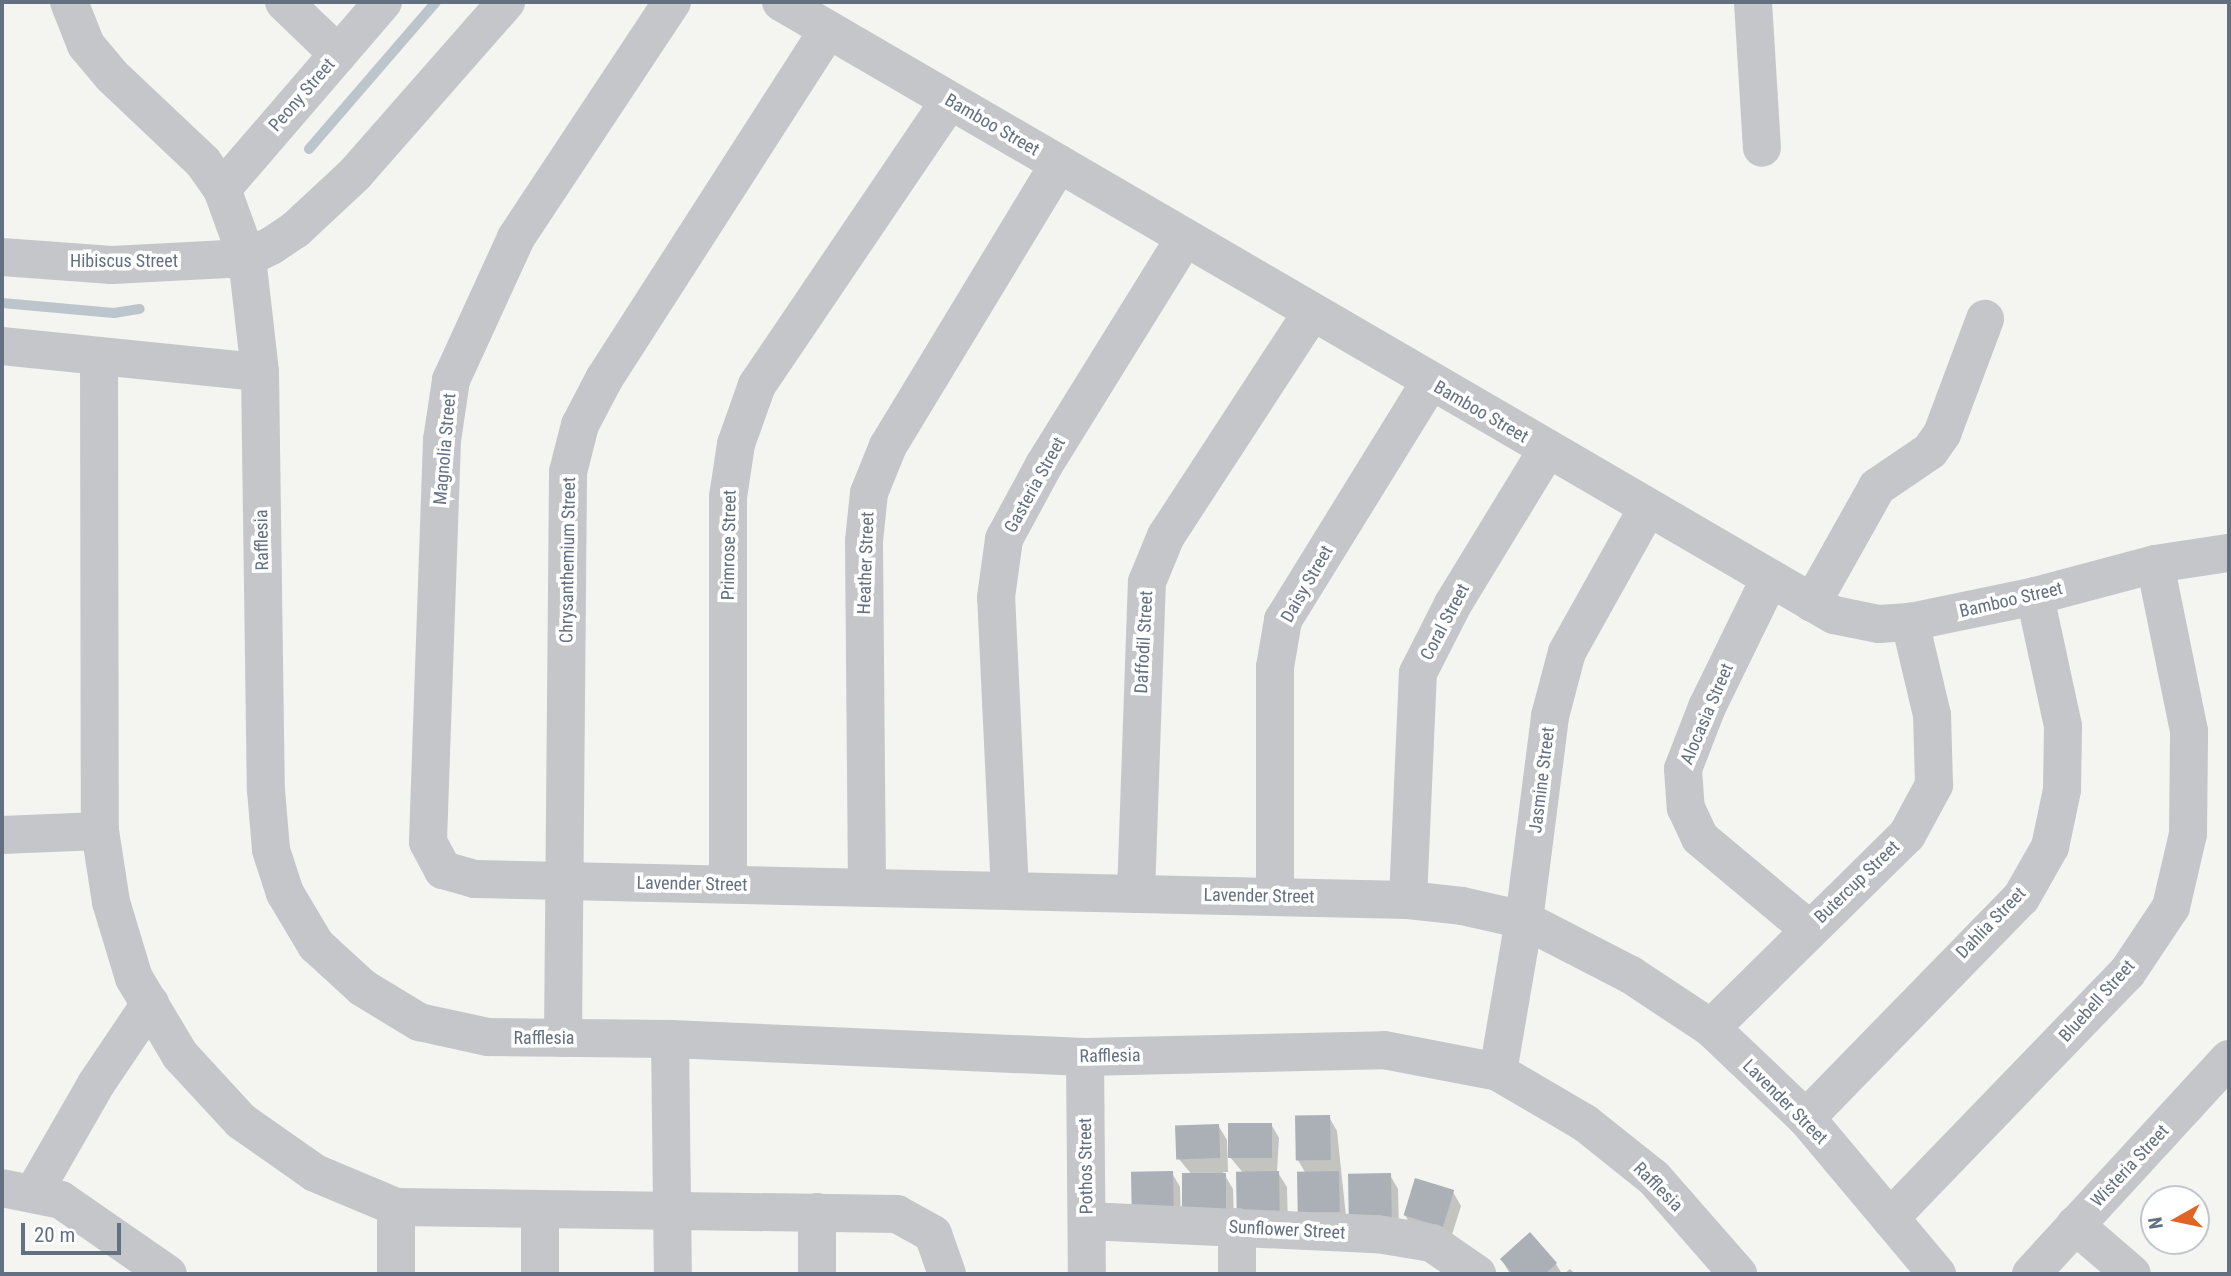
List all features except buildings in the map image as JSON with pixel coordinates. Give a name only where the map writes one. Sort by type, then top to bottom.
[{"type":"street","name":"Rafflesia","points":[[69,2],[86,45],[112,76],[174,130],[222,189],[247,258],[260,372],[265,790],[271,850],[285,893],[316,945],[363,988],[419,1022],[488,1037],[670,1039],[1085,1057],[1384,1050],[1498,1072],[1585,1122],[1654,1178],[1738,1274]]},
{"type":"street","points":[[284,2],[338,54]]},
{"type":"street","name":"Peony Street","points":[[222,189],[383,2]]},
{"type":"street","points":[[247,258],[295,230],[320,209],[506,2]]},
{"type":"street","name":"Magnolia Street","points":[[443,870],[429,842],[442,440],[451,380],[516,238],[672,2]]},
{"type":"street","name":"Bamboo Street","points":[[781,2],[1769,580],[1812,603],[1857,622],[1910,622],[2035,596],[2155,564],[2229,553]]},
{"type":"street","points":[[1753,2],[1762,148]]},
{"type":"street","name":"Chrysanthemium Street","points":[[563,1038],[568,472],[580,425],[612,368],[828,30]]},
{"type":"street","name":"Primrose Street","points":[[728,884],[727,497],[736,444],[757,385],[949,101]]},
{"type":"street","name":"Heather Street","points":[[867,887],[864,541],[869,493],[888,446],[1059,164]]},
{"type":"street","name":"Gasteria Street","points":[[1010,891],[996,597],[1004,539],[1044,465],[1185,238]]},
{"type":"street","name":"Hibiscus Street","points":[[2,257],[112,265],[247,258]]},
{"type":"street","name":"Daffodil Street","points":[[1136,894],[1147,582],[1166,536],[1312,312]]},
{"type":"street","points":[[1812,603],[1877,487],[1930,451],[1942,434],[1985,319]]},
{"type":"street","points":[[2,346],[260,372]]},
{"type":"street","points":[[99,356],[100,831],[111,902],[134,978],[180,1055],[241,1121],[315,1173],[396,1207],[897,1214],[917,1221],[933,1234],[947,1274]]},
{"type":"street","name":"Daisy Street","points":[[1275,897],[1275,667],[1283,620],[1430,382]]},
{"type":"street","name":"Coral Street","points":[[1408,900],[1418,673],[1453,604],[1547,450]]},
{"type":"street","name":"Jasmine Street","points":[[1498,1072],[1524,920],[1550,716],[1567,652],[1647,509]]},
{"type":"street","name":"Bluebell Street","points":[[1890,1218],[2127,973],[2171,907],[2188,834],[2189,731],[2155,564]]},
{"type":"street","name":"Alocasia Street","points":[[1769,580],[1707,707],[1683,769],[1686,808],[1700,838],[1808,929]]},
{"type":"street","name":"Dahlia Street","points":[[1806,1118],[2021,898],[2050,847],[2062,790],[2063,726],[2035,596]]},
{"type":"street","name":"Butercup Street","points":[[1711,1028],[1808,929],[1907,835],[1934,785],[1932,715],[1910,622]]},
{"type":"street","points":[[2,835],[100,831]]},
{"type":"street","name":"Lavender Street","points":[[443,870],[475,879],[1408,900],[1462,906],[1524,920],[1631,975],[1711,1028],[1806,1118],[1937,1274]]},
{"type":"street","points":[[150,1004],[96,1084],[18,1190],[81,1210],[168,1274]]},
{"type":"street","points":[[670,1039],[673,1274]]},
{"type":"street","name":"Pothos Street","points":[[1085,1057],[1087,1274]]},
{"type":"street","name":"Wisteria Street","points":[[2031,1274],[2227,1067]]},
{"type":"street","points":[[396,1207],[396,1274]]},
{"type":"street","points":[[540,1209],[540,1274]]},
{"type":"street","points":[[817,1212],[817,1274]]},
{"type":"street","name":"Sunflower Street","points":[[1087,1221],[1377,1234],[1432,1243],[1478,1274]]},
{"type":"street","points":[[2075,1225],[2132,1274]]},
{"type":"street","points":[[1237,1227],[1237,1274]]},
{"type":"waterway","points":[[309,149],[436,2]]},
{"type":"waterway","points":[[2,303],[114,313],[140,309]]}]
